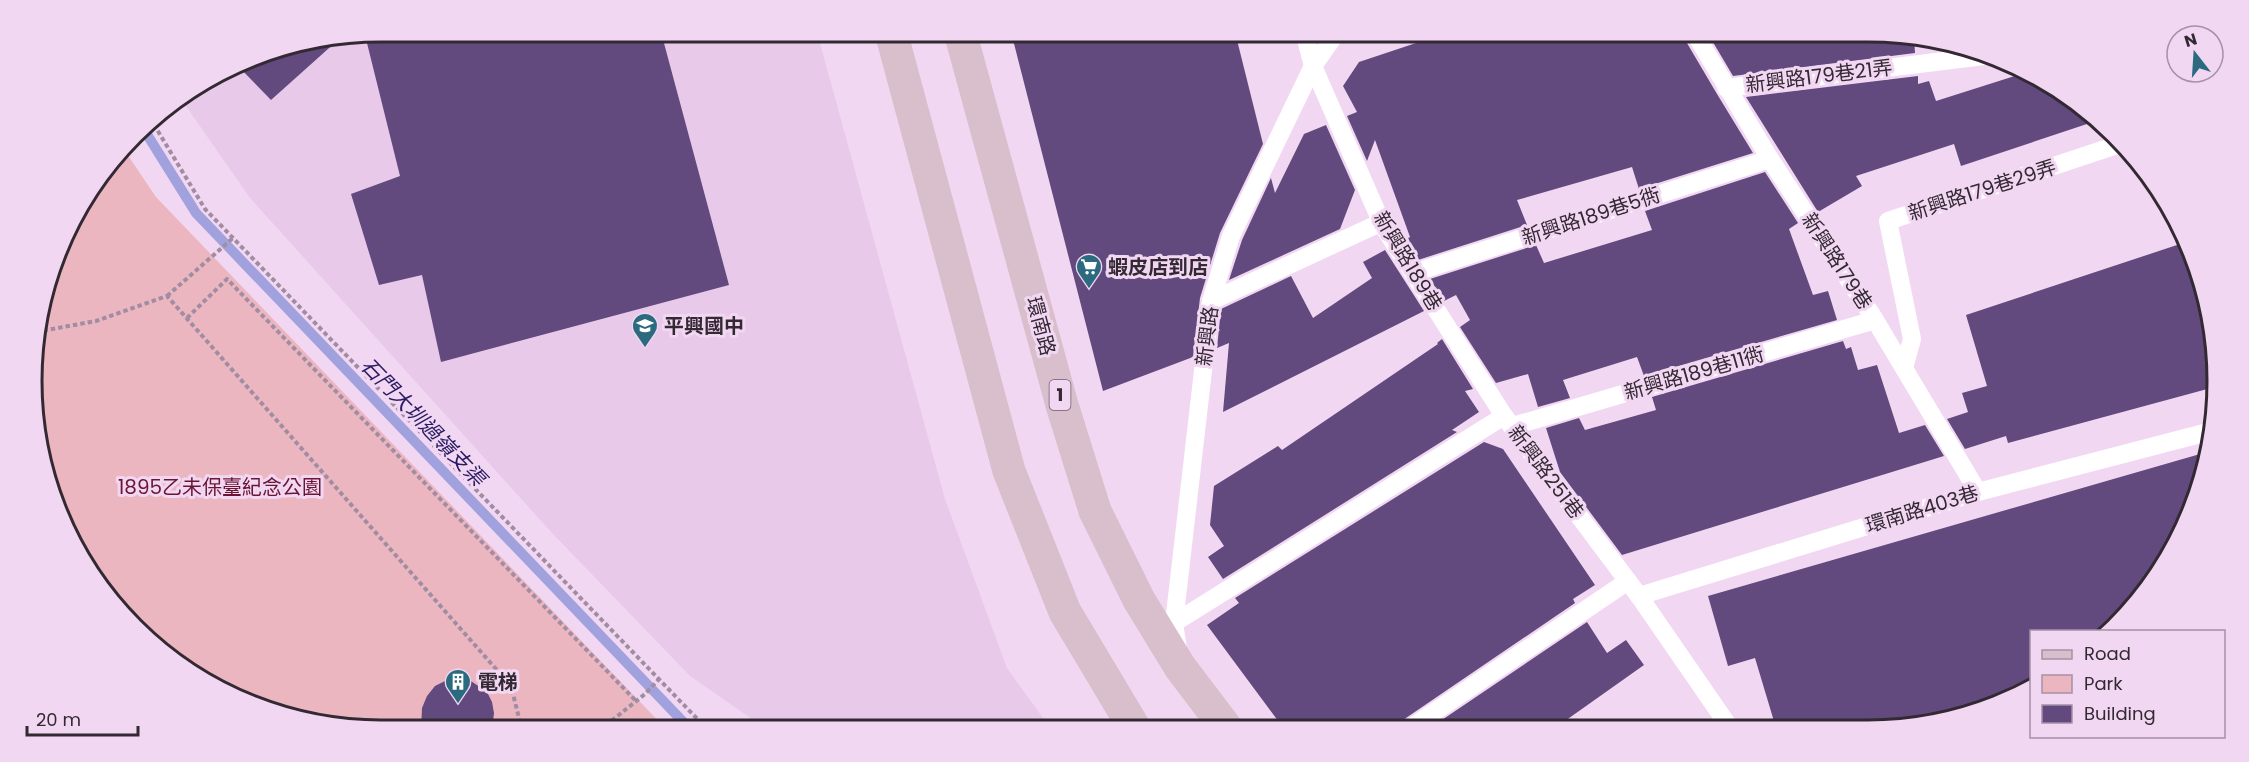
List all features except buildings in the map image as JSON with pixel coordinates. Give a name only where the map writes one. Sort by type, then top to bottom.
[{"type":"main road","points":[[894,42],[1009,471],[1065,612],[1130,720]]},
{"type":"main road","name":"環南路","points":[[963,42],[1062,405],[1095,511],[1139,600],[1180,667],[1220,720]]},
{"type":"lane","name":"新興路189巷","points":[[1307,42],[1313,66],[1382,222],[1508,421]]},
{"type":"lane","name":"新興路","points":[[1180,667],[1174,623],[1211,301],[1231,236],[1313,66],[1330,42]]},
{"type":"lane","name":"新興路179巷","points":[[1700,42],[1770,159],[1875,320],[1978,492]]},
{"type":"lane","name":"新興路179巷21弄","points":[[1726,88],[1969,58]]},
{"type":"lane","name":"新興路179巷29弄","points":[[1904,368],[1912,339],[1888,221],[2113,146]]},
{"type":"lane","name":"新興路189巷5衖","points":[[1413,273],[1770,159]]},
{"type":"lane","points":[[1211,301],[1382,222]]},
{"type":"lane","name":"新興路189巷11衖","points":[[1508,421],[1875,320]]},
{"type":"lane","name":"新興路251巷","points":[[1174,623],[1508,421],[1639,596],[1724,720]]},
{"type":"lane","name":"環南路403巷","points":[[1639,596],[1978,492],[2202,433]]},
{"type":"lane","points":[[1422,720],[1628,581]]},
{"type":"path","points":[[156,127],[205,209],[698,720]]},
{"type":"path","points":[[46,330],[96,321],[167,296],[233,238]]},
{"type":"path","points":[[187,318],[227,279],[636,701]]},
{"type":"path","points":[[167,296],[512,686],[520,720]]},
{"type":"path","points":[[612,720],[659,680]]},
{"type":"shaded area","name":"平興國中","points":[[381,42],[820,42],[945,499],[1007,668],[1045,720],[752,720],[690,676],[552,533],[250,198],[185,105],[231,77],[293,54],[337,45]]},
{"type":"green space","name":"1895乙未保臺紀念公園","points":[[128,155],[156,197],[657,720],[381,720],[315,713],[272,702],[211,675],[175,650],[141,621],[99,569],[68,511],[49,447],[42,381],[45,337],[54,293],[68,251],[87,211]]},
{"type":"waterway","name":"石門大圳過嶺支渠","points":[[147,135],[196,213],[681,720]]},
{"type":"place","name":"蝦皮店到店","points":[[1089,290]]},
{"type":"place","name":"平興國中","points":[[645,349]]},
{"type":"place","name":"電梯","points":[[458,705]]}]
